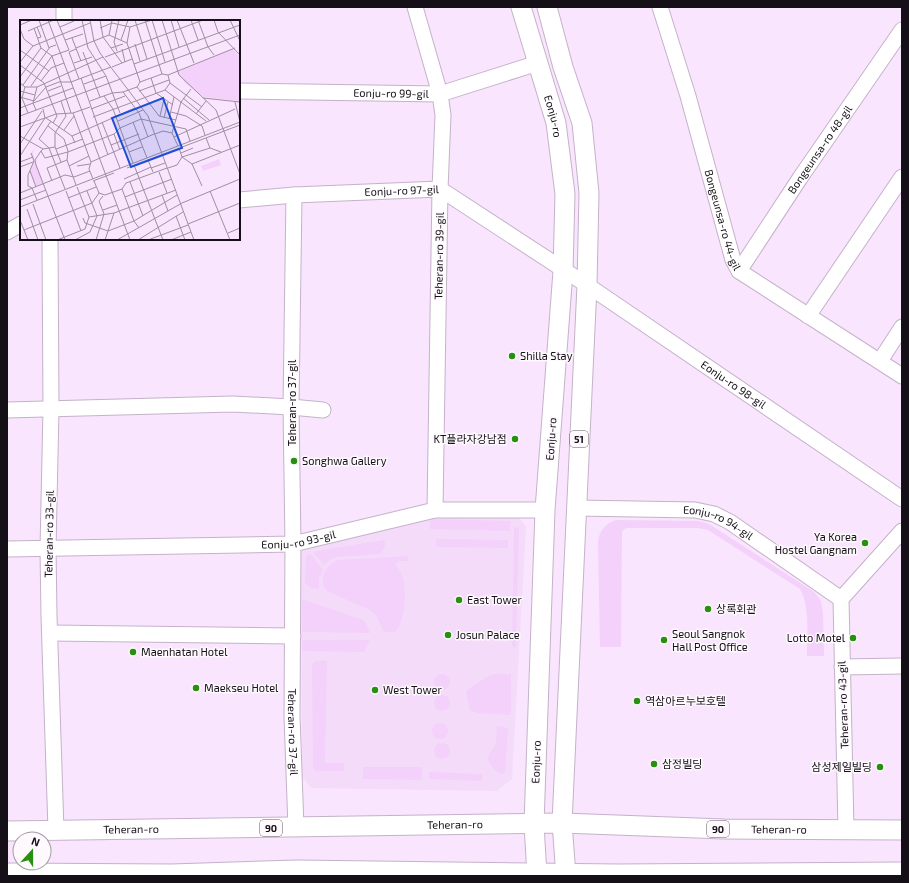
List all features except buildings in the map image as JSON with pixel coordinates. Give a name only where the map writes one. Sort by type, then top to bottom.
[{"type":"main road","name":"Eonju-ro","points":[[522,7],[556,123],[565,194],[563,271],[545,510],[534,824],[537,875]]},
{"type":"main road","name":"51","points":[[547,7],[563,67],[582,123],[589,193],[587,285],[562,823],[566,874]]},
{"type":"main road","name":"Teheran-ro","points":[[7,832],[56,830],[296,828],[562,823],[724,829],[902,830]]},
{"type":"main road","points":[[7,873],[537,875],[848,874],[902,872]]},
{"type":"street","points":[[64,7],[64,20]]},
{"type":"street","name":"Teheran-ro 39-gil","points":[[416,7],[440,94],[443,115],[440,189],[435,510]]},
{"type":"street","name":"Bongeunsa-ro 44-gil","points":[[660,7],[686,89],[733,260],[739,271],[902,376]]},
{"type":"street","name":"Bongeunsa-ro 48-gil","points":[[739,271],[800,178],[902,30]]},
{"type":"street","name":"Eonju-ro 99-gil","points":[[240,91],[440,94],[538,64]]},
{"type":"street","points":[[808,316],[902,177]]},
{"type":"street","name":"Eonju-ro 97-gil","points":[[240,200],[294,195],[440,189],[563,271]]},
{"type":"street","name":"Teheran-ro 37-gil","points":[[294,195],[291,407],[293,544],[292,716],[296,828]]},
{"type":"street","points":[[7,232],[20,225]]},
{"type":"street","name":"Teheran-ro 33-gil","points":[[50,240],[51,409],[48,549],[56,830]]},
{"type":"street","name":"Eonju-ro 98-gil","points":[[563,271],[587,285],[902,499]]},
{"type":"street","points":[[880,361],[902,328]]},
{"type":"street","points":[[7,410],[233,404],[323,410]]},
{"type":"street","name":"Eonju-ro 94-gil","points":[[576,508],[695,510],[714,514],[730,522],[841,599]]},
{"type":"street","name":"Eonju-ro 93-gil","points":[[7,549],[293,544],[435,510],[545,510]]},
{"type":"street","points":[[841,599],[902,531]]},
{"type":"street","name":"Teheran-ro 43-gil","points":[[841,599],[846,830]]},
{"type":"street","points":[[50,634],[293,636]]},
{"type":"street","points":[[842,667],[902,666]]},
{"type":"shaded area","points":[[422,515],[516,515],[526,526],[512,779],[497,791],[311,788],[302,776],[301,552],[307,545]]},
{"type":"shaded area","points":[[430,519],[510,521],[510,531],[430,529]]},
{"type":"shaded area","points":[[615,520],[699,521],[709,524],[814,592],[821,601],[823,613],[824,656],[807,656],[807,612],[800,589],[708,530],[698,528],[626,528],[622,531],[621,647],[600,647],[598,541],[604,528]]},
{"type":"shaded area","points":[[519,527],[516,648],[512,646],[514,529]]},
{"type":"shaded area","points":[[436,539],[508,540],[508,548],[436,547]]},
{"type":"shaded area","points":[[384,540],[384,547],[380,554],[332,558],[324,565],[314,553],[316,551]]},
{"type":"shaded area","points":[[309,554],[312,555],[323,570],[319,579],[319,588],[317,589],[309,587],[305,583],[306,557]]},
{"type":"shaded area","points":[[408,556],[408,561],[398,561],[395,564],[403,578],[405,596],[403,616],[395,632],[384,631],[375,614],[370,610],[327,591],[324,587],[324,573],[330,565],[338,560]]},
{"type":"shaded area","points":[[302,599],[363,620],[366,623],[370,633],[302,632]]},
{"type":"shaded area","points":[[302,640],[370,640],[364,652],[302,651]]},
{"type":"shaded area","points":[[316,661],[327,661],[325,763],[344,763],[344,771],[316,771],[313,768],[312,664]]},
{"type":"shaded area","points":[[439,674],[445,674],[450,679],[448,688],[445,690],[439,690],[434,685],[434,679]]},
{"type":"shaded area","points":[[511,674],[511,715],[477,713],[470,710],[466,693],[467,690],[490,675]]},
{"type":"shaded area","points":[[439,695],[445,695],[450,700],[448,709],[445,711],[439,711],[434,706],[434,700]]},
{"type":"shaded area","points":[[437,723],[443,723],[448,728],[446,737],[443,739],[437,739],[432,734],[432,728]]},
{"type":"shaded area","points":[[497,726],[508,728],[505,773],[502,774],[494,769],[488,760],[490,752],[496,744]]},
{"type":"shaded area","points":[[439,743],[445,743],[450,748],[448,757],[445,759],[439,759],[434,754],[434,748]]},
{"type":"shaded area","points":[[363,767],[422,767],[422,780],[363,779]]},
{"type":"shaded area","points":[[429,772],[483,774],[482,781],[429,779]]},
{"type":"place","name":"Shilla Stay","points":[[512,356]]},
{"type":"place","name":"KT플라자강남점","points":[[515,439]]},
{"type":"place","name":"Songhwa Gallery","points":[[294,461]]},
{"type":"place","name":"Ya Korea Hostel Gangnam","points":[[865,543]]},
{"type":"place","name":"East Tower","points":[[459,600]]},
{"type":"place","name":"상록회관","points":[[708,609]]},
{"type":"place","name":"Josun Palace","points":[[448,635]]},
{"type":"place","name":"Lotto Motel","points":[[853,638]]},
{"type":"place","name":"Seoul Sangnok Hall Post Office","points":[[664,640]]},
{"type":"place","name":"Maenhatan Hotel","points":[[133,652]]},
{"type":"place","name":"Maekseu Hotel","points":[[196,688]]},
{"type":"place","name":"West Tower","points":[[375,690]]},
{"type":"place","name":"역삼아르누보호텔","points":[[637,701]]},
{"type":"place","name":"삼정빌딩","points":[[654,764]]},
{"type":"place","name":"삼성제일빌딩","points":[[880,767]]}]
